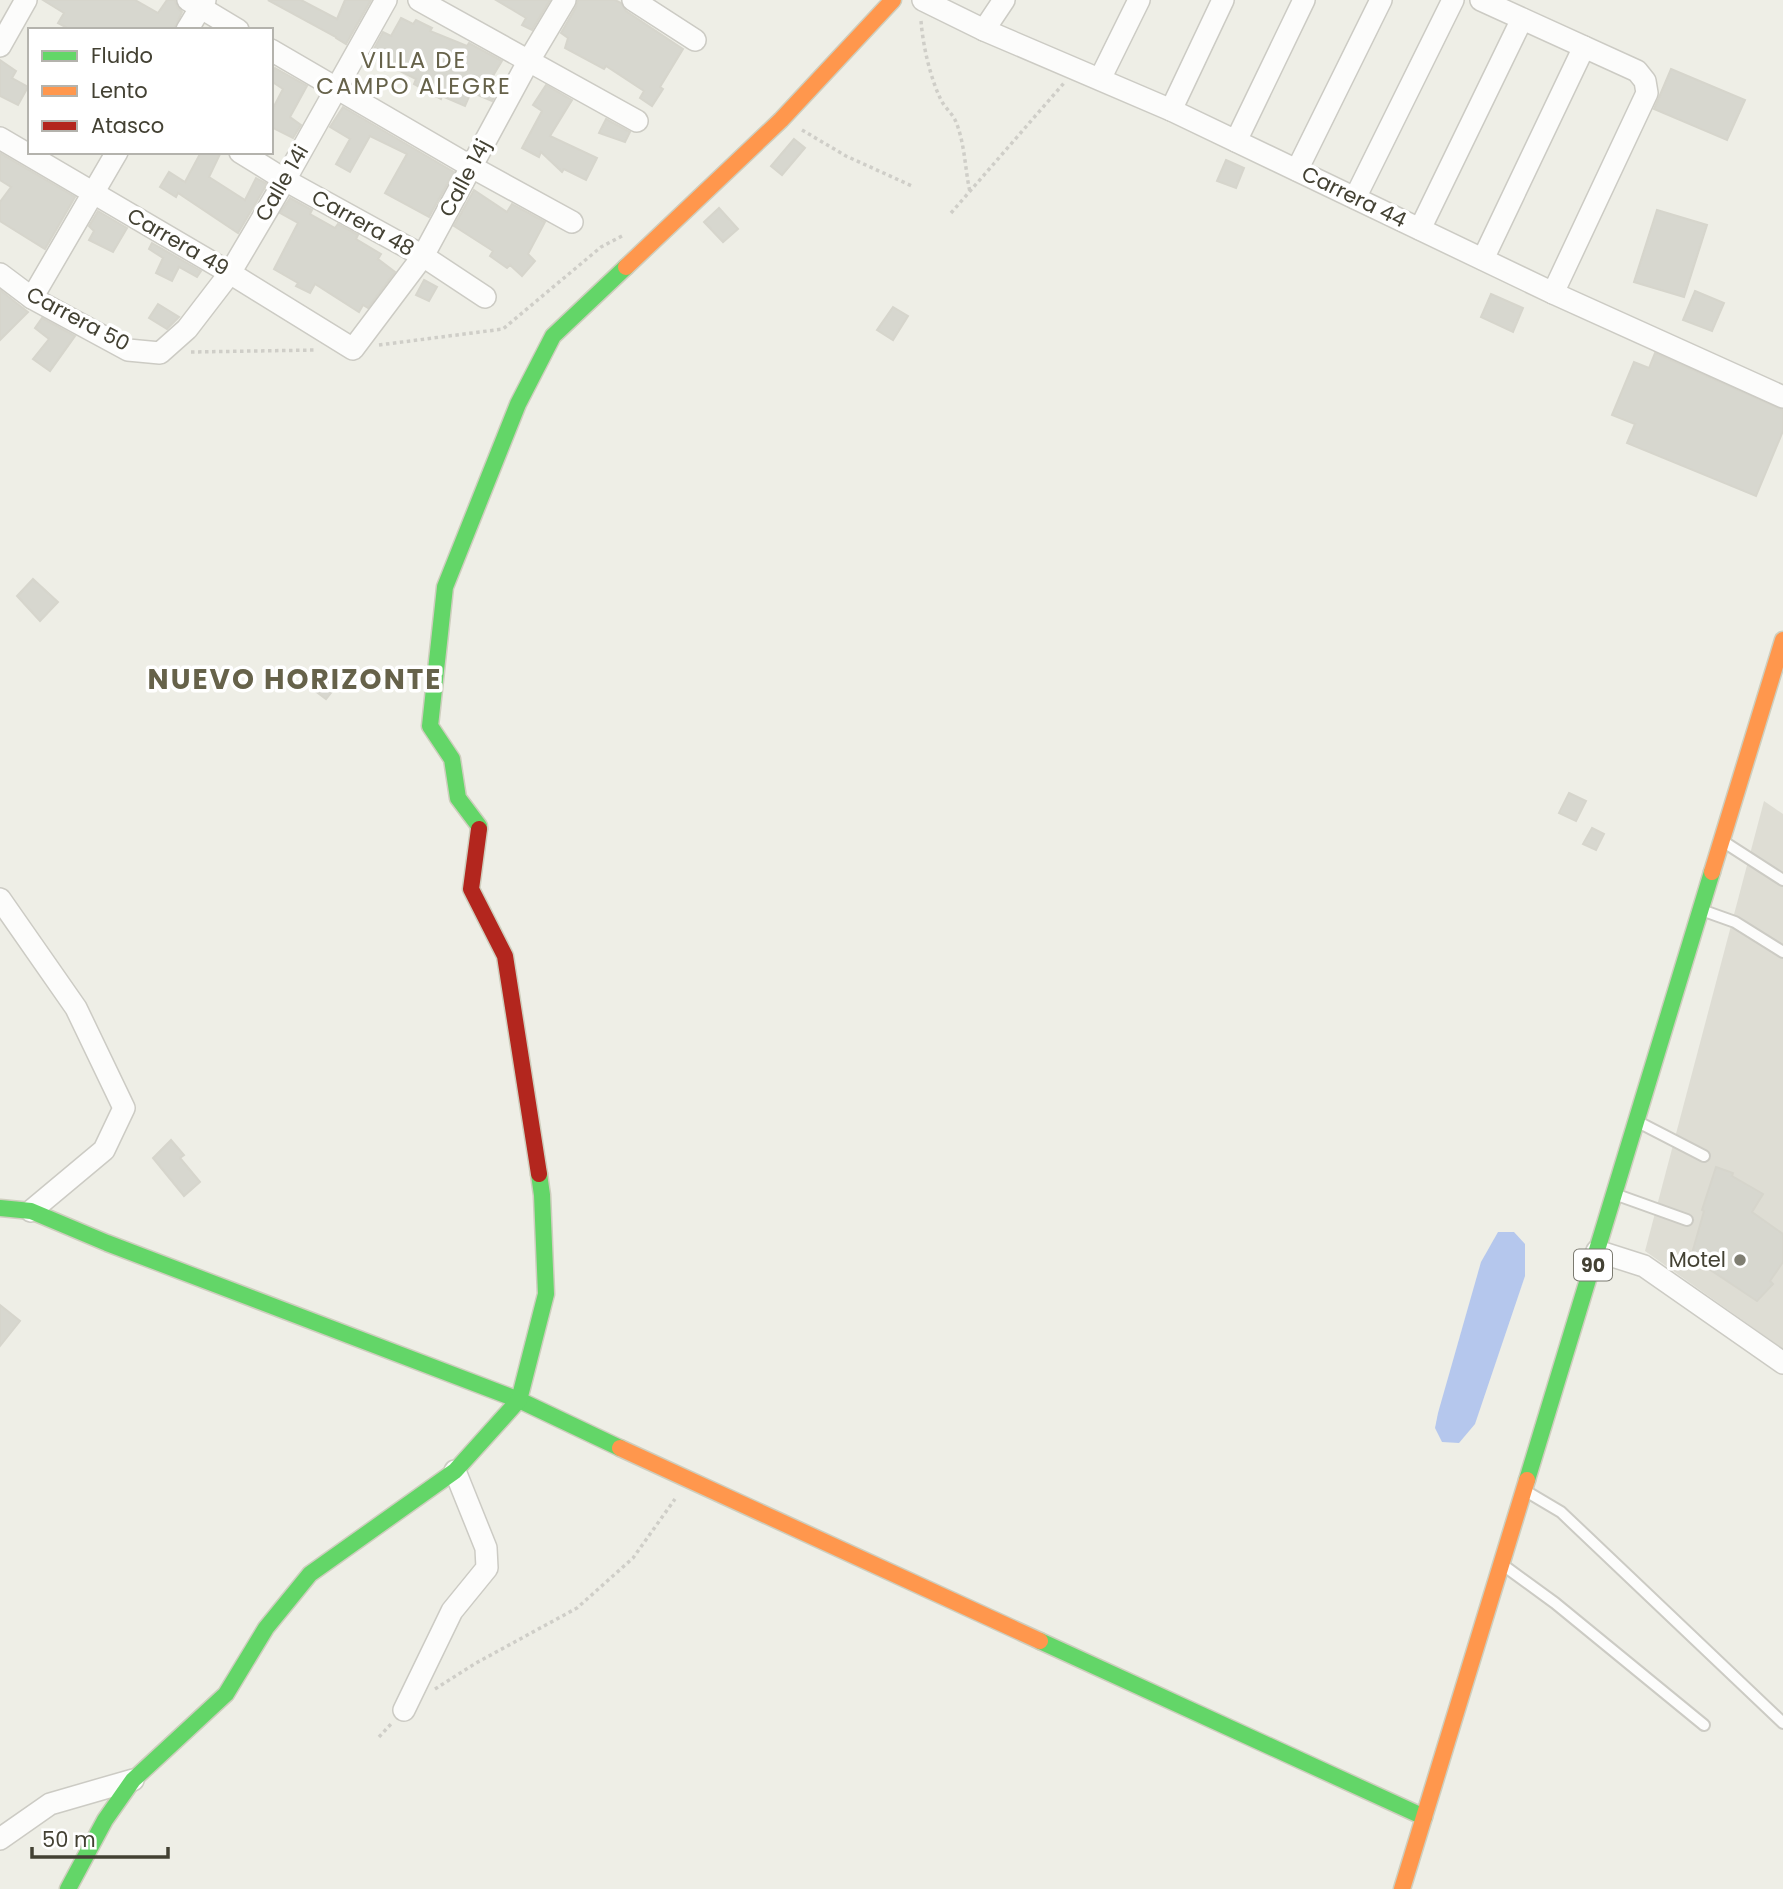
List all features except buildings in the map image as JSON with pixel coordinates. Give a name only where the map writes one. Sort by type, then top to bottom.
[{"type":"main road","points":[[68,1889],[105,1820],[133,1780],[226,1694],[266,1628],[310,1574],[455,1471],[519,1401],[546,1294],[542,1195],[505,956],[471,889],[479,826],[458,798],[452,760],[430,726],[445,587],[518,404],[553,336],[781,120],[892,0]]},
{"type":"main road","name":"90","points":[[1402,1889],[1783,640]]},
{"type":"main road","points":[[0,1208],[31,1212],[519,1401],[1424,1816]]},
{"type":"street","points":[[0,46],[26,0]]},
{"type":"street","name":"Calle 14i","points":[[160,353],[187,328],[230,273],[386,0]]},
{"type":"street","points":[[419,0],[636,121]]},
{"type":"street","name":"Calle 14j","points":[[354,349],[423,256],[470,166],[565,0]]},
{"type":"street","points":[[633,0],[695,40]]},
{"type":"street","name":"Carrera 44","points":[[923,0],[984,30],[1171,110],[1553,293],[1783,397]]},
{"type":"street","points":[[984,30],[1004,0]]},
{"type":"street","points":[[1100,79],[1139,0]]},
{"type":"street","points":[[1171,110],[1223,0]]},
{"type":"street","points":[[1236,141],[1304,0]]},
{"type":"street","points":[[1297,170],[1381,0]]},
{"type":"street","points":[[1355,198],[1453,0]]},
{"type":"street","points":[[1481,0],[1637,71],[1645,82],[1647,93],[1553,293]]},
{"type":"street","points":[[188,28],[198,3],[235,28]]},
{"type":"street","points":[[1420,229],[1522,19]]},
{"type":"street","points":[[1483,259],[1584,47]]},
{"type":"street","points":[[273,51],[572,222]]},
{"type":"street","name":"Carrera 49","points":[[0,138],[354,349]]},
{"type":"street","points":[[32,298],[116,154]]},
{"type":"street","name":"Carrera 48","points":[[243,154],[423,256],[485,297]]},
{"type":"street","name":"Carrera 50","points":[[0,274],[32,298],[128,349],[160,353]]},
{"type":"street","points":[[0,899],[76,1008],[124,1108],[104,1150],[31,1212]]},
{"type":"street","points":[[1597,1251],[1644,1266],[1783,1363]]},
{"type":"street","points":[[404,1710],[452,1611],[486,1568],[486,1548],[455,1471]]},
{"type":"street","points":[[0,1839],[50,1804],[133,1780]]},
{"type":"street","points":[[0,1818],[21,1824]]},
{"type":"lane","points":[[1722,841],[1783,880]]},
{"type":"lane","points":[[1701,910],[1735,922],[1783,952]]},
{"type":"lane","points":[[1636,1121],[1704,1156]]},
{"type":"lane","points":[[1614,1194],[1687,1220]]},
{"type":"lane","points":[[1524,1490],[1561,1512],[1783,1723]]},
{"type":"lane","points":[[1501,1563],[1555,1603],[1704,1726]]},
{"type":"path","points":[[923,0],[922,35],[941,101],[956,120],[970,192]]},
{"type":"path","points":[[951,213],[1077,68]]},
{"type":"path","points":[[781,120],[809,133],[846,156],[912,186]]},
{"type":"path","points":[[160,353],[354,349],[503,329],[601,247],[625,234]]},
{"type":"path","points":[[434,1690],[476,1662],[577,1608],[633,1558],[688,1480]]},
{"type":"path","points":[[379,1737],[404,1710]]},
{"type":"shaded area","points":[[1764,801],[1783,814],[1783,1349],[1645,1251]]},
{"type":"water","points":[[1498,1232],[1514,1232],[1525,1244],[1525,1276],[1475,1424],[1459,1443],[1442,1442],[1435,1428],[1438,1413],[1481,1262]]},
{"type":"traffic: fast","points":[[479,829],[458,798],[452,759],[430,726],[445,587],[518,404],[553,336],[626,267]]},
{"type":"traffic: fast","points":[[1527,1480],[1712,872]]},
{"type":"traffic: fast","points":[[68,1889],[105,1820],[133,1780],[226,1694],[266,1628],[310,1574],[455,1471],[519,1400],[546,1294],[539,1174]]},
{"type":"traffic: fast","points":[[0,1208],[31,1211],[107,1243],[519,1400],[620,1448]]},
{"type":"traffic: fast","points":[[1040,1641],[1424,1817]]},
{"type":"traffic: slow","points":[[626,267],[781,120],[893,0]]},
{"type":"traffic: slow","points":[[1712,872],[1783,640]]},
{"type":"traffic: slow","points":[[620,1448],[1040,1641]]},
{"type":"traffic: slow","points":[[1402,1889],[1527,1480]]},
{"type":"traffic: jam","points":[[479,829],[471,889],[505,956],[539,1174]]},
{"type":"place","name":"Motel","points":[[1740,1260]]},
{"type":"district","name":"VILLA DE CAMPO ALEGRE","points":[[414,73]]},
{"type":"district","name":"NUEVO HORIZONTE","points":[[295,679]]}]
